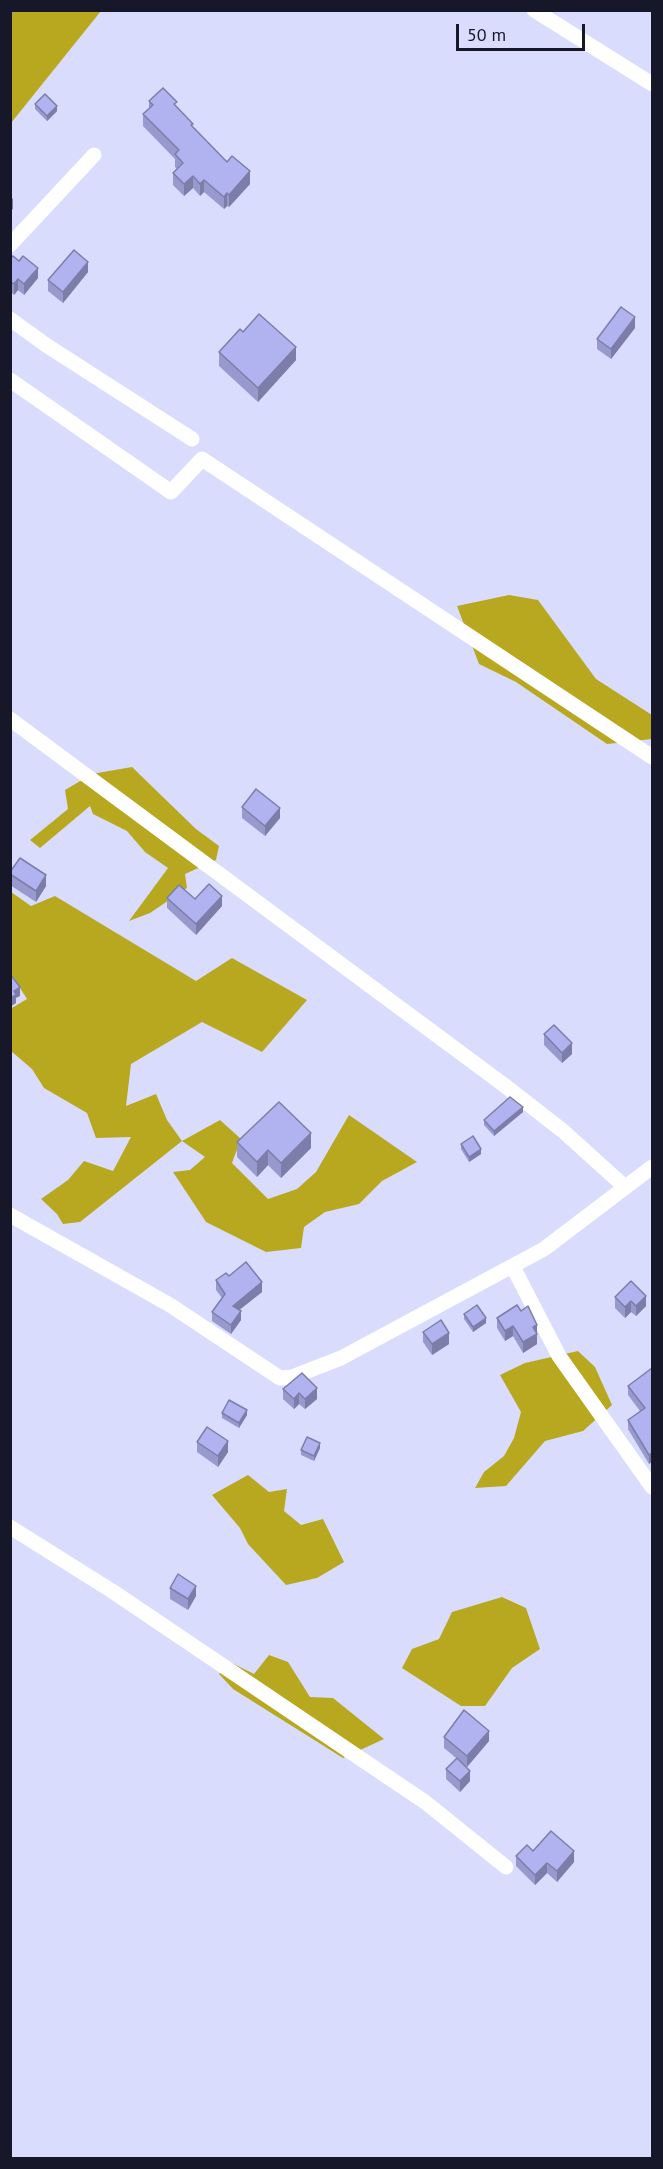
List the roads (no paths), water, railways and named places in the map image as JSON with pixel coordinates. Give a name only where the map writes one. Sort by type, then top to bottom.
[{"type":"street","points":[[534,10],[652,84]]},
{"type":"street","points":[[10,245],[94,155]]},
{"type":"street","points":[[10,319],[46,345],[192,439]]},
{"type":"street","points":[[10,380],[171,492],[202,459],[652,757]]},
{"type":"street","points":[[10,719],[504,1085],[563,1131],[625,1187]]},
{"type":"street","points":[[10,1215],[170,1305],[280,1378],[292,1377],[341,1358],[513,1267],[544,1249],[652,1167]]},
{"type":"street","points":[[513,1267],[559,1356],[652,1487]]},
{"type":"street","points":[[10,1527],[112,1591],[424,1802],[506,1867]]}]
